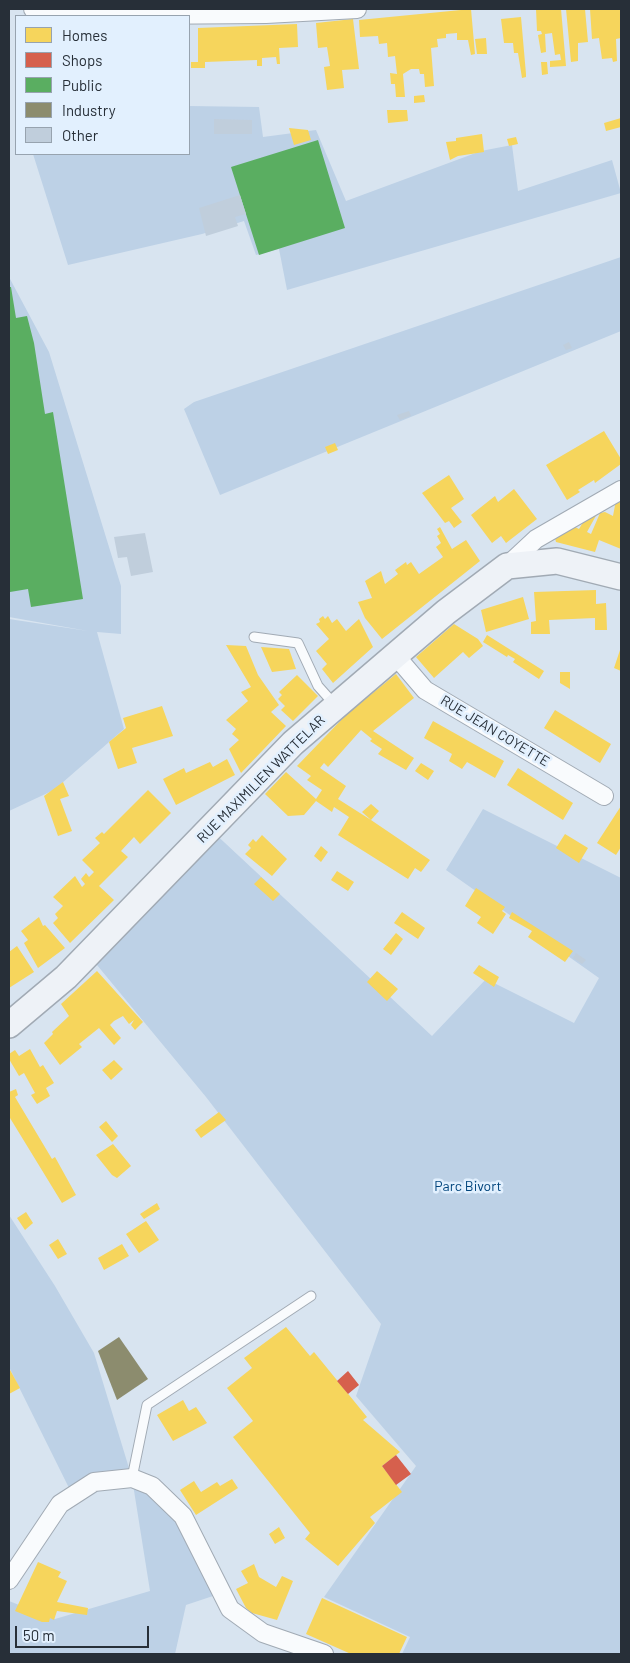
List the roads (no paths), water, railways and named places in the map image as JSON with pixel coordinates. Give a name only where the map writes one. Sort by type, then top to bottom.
[{"type":"street","points":[[33,9],[134,15],[266,14],[356,9]]},
{"type":"street","points":[[507,566],[536,539],[621,490]]},
{"type":"street","points":[[507,566],[557,561],[621,577]]},
{"type":"street","name":"RUE MAXIMILIEN WATTELAR","points":[[9,1025],[66,977],[293,743],[446,612],[507,566]]},
{"type":"street","name":"RUE JEAN COYETTE","points":[[395,655],[425,690],[604,796]]},
{"type":"street","points":[[9,1580],[60,1504],[94,1482],[132,1478],[152,1486],[183,1516],[230,1608],[263,1632],[324,1654]]},
{"type":"lane","points":[[254,637],[298,644],[318,686],[336,706]]},
{"type":"lane","points":[[132,1478],[147,1405],[311,1296]]},
{"type":"park label","name":"Parc Bivort","points":[[468,1186]]}]
